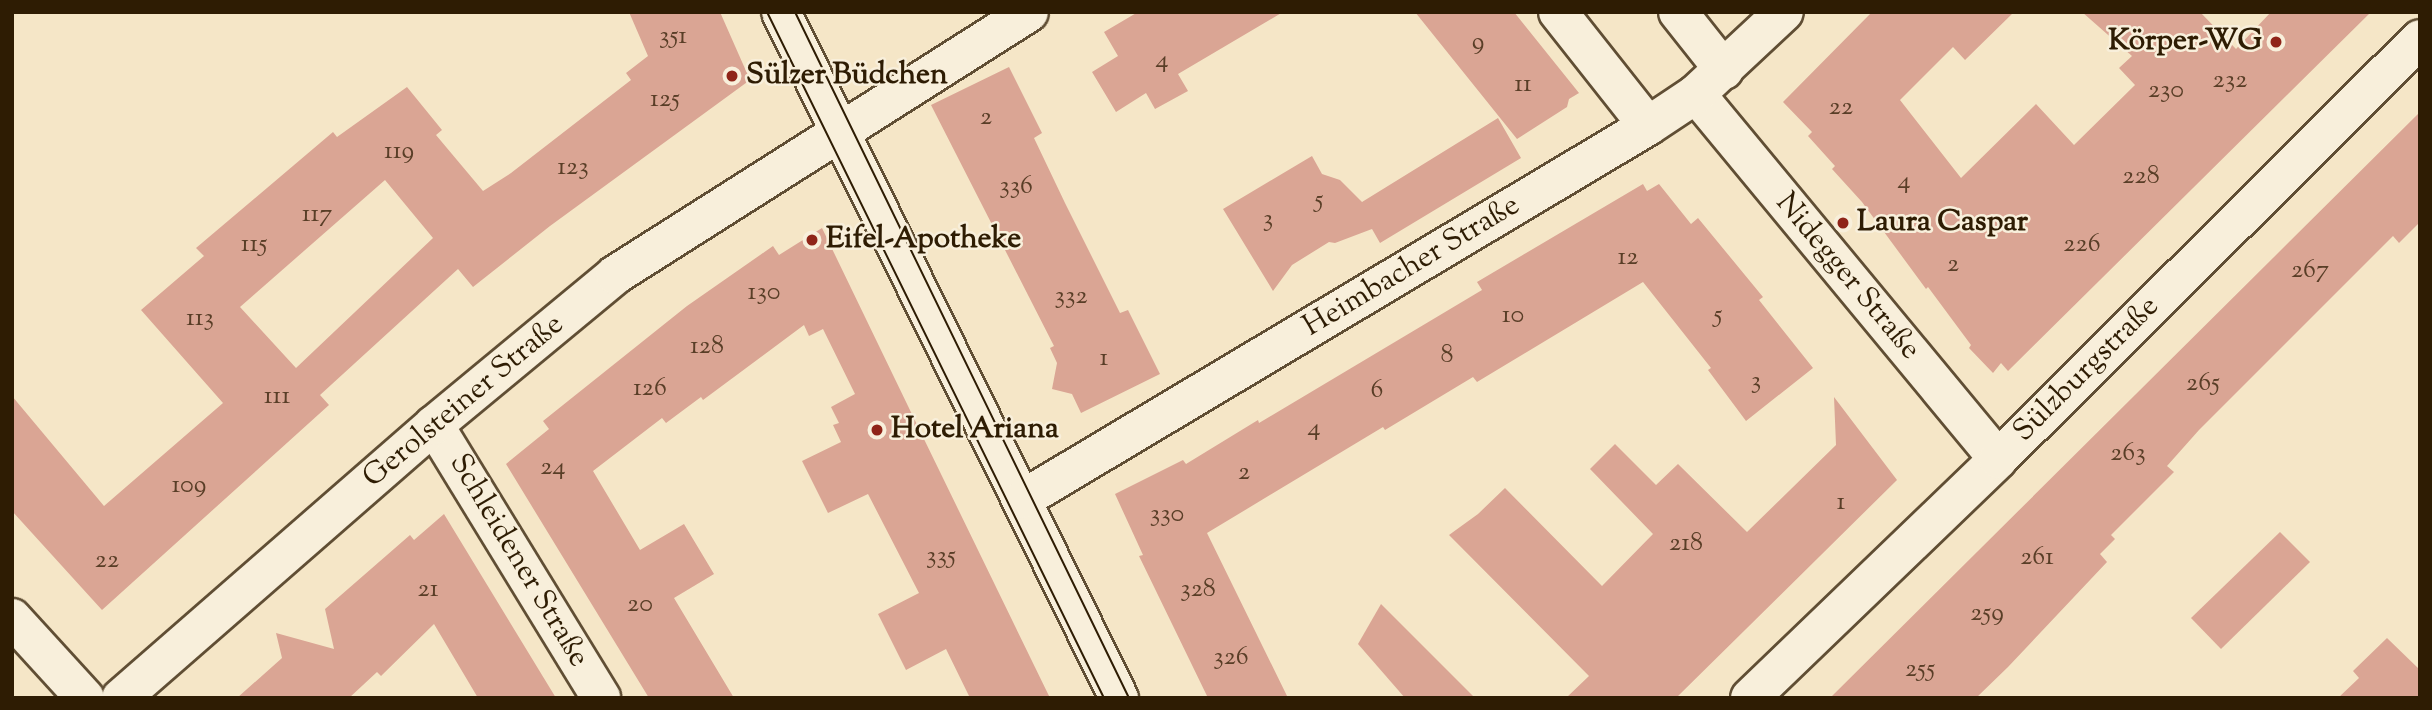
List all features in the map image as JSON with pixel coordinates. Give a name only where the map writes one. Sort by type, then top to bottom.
[{"type":"street","points":[[781,12],[836,136],[1023,499],[1119,698]]},
{"type":"street","name":"Gerolsteiner Straße","points":[[121,698],[434,425],[615,275],[1029,12]]},
{"type":"street","points":[[1558,12],[1648,126]]},
{"type":"street","name":"Nidegger Straße","points":[[1678,12],[1710,82],[1998,459]]},
{"type":"street","name":"Heimbacher Straße","points":[[1023,499],[1648,126],[1710,82],[1784,12]]},
{"type":"street","name":"Sülzburgstraße","points":[[1750,698],[1998,459],[2420,39]]},
{"type":"street","name":"Schleidener Straße","points":[[434,425],[601,698]]},
{"type":"street","points":[[12,618],[85,698]]},
{"type":"building","points":[[629,12],[720,12],[750,80],[550,226],[473,287],[458,269],[320,395],[329,405],[102,610],[12,511],[12,396],[104,506],[223,403],[141,310],[204,256],[196,248],[333,132],[337,137],[407,87],[442,130],[436,135],[483,191],[511,173],[631,80],[626,73],[648,56]],"holes":[[[385,180],[433,238],[296,368],[240,307]]]},
{"type":"building","points":[[1138,12],[1283,12],[1178,74],[1188,91],[1155,109],[1146,93],[1116,112],[1092,72],[1118,56],[1104,32]]},
{"type":"building","points":[[1415,12],[1514,12],[1579,93],[1569,99],[1567,107],[1517,139]]},
{"type":"building","points":[[1872,12],[2014,12],[1965,60],[1953,47],[1900,100],[1961,178],[2036,104],[2074,145],[2135,85],[2119,68],[2132,56],[2082,12],[2200,12],[2236,49],[2271,12],[2371,12],[2008,371],[2001,363],[1993,373],[1969,348],[1971,345],[1928,287],[1926,289],[1862,202],[1832,169],[1835,166],[1808,136],[1812,132],[1783,102]]},
{"type":"building","points":[[1009,67],[1042,133],[1034,138],[1065,203],[1120,313],[1128,310],[1160,374],[1081,413],[1072,394],[1052,389],[1057,363],[1050,348],[1054,346],[931,105]]},
{"type":"building","points":[[2420,112],[2420,222],[2399,243],[2393,236],[2199,430],[2167,466],[2174,472],[2111,535],[2115,539],[2100,554],[2107,562],[2008,667],[1976,698],[1830,698]]},
{"type":"building","points":[[1498,118],[1521,158],[1380,243],[1372,229],[1335,243],[1329,242],[1292,265],[1273,291],[1223,209],[1312,156],[1322,174],[1340,180],[1362,202]]},
{"type":"building","points":[[1643,184],[1647,191],[1659,184],[1691,224],[1698,218],[1763,297],[1759,300],[1813,368],[1746,421],[1708,370],[1711,368],[1643,282],[1477,382],[1473,377],[1385,430],[1383,427],[1207,533],[1288,698],[1208,698],[1139,556],[1143,555],[1115,494],[1183,460],[1186,464],[1258,420],[1259,423],[1482,290],[1477,282]]},
{"type":"building","points":[[822,228],[1050,698],[970,698],[946,649],[906,670],[878,614],[919,593],[868,494],[828,513],[802,461],[841,442],[833,425],[839,423],[831,407],[855,394],[823,329],[809,336],[804,325],[703,400],[701,397],[666,423],[662,418],[593,471],[640,550],[684,524],[714,574],[674,598],[734,698],[649,698],[506,464],[549,429],[543,421],[687,306],[773,246],[779,255]]},
{"type":"building","points":[[1834,397],[1897,480],[1676,698],[1566,698],[1589,676],[1449,535],[1478,514],[1505,488],[1602,586],[1653,534],[1590,469],[1615,444],[1656,485],[1678,464],[1747,532],[1836,445]]},
{"type":"building","points":[[444,514],[556,698],[478,698],[434,624],[381,676],[377,672],[349,698],[237,698],[282,658],[276,633],[334,649],[325,609],[410,535],[414,540]]},
{"type":"building","points":[[2280,532],[2310,562],[2221,649],[2191,618]]},
{"type":"building","points":[[1381,604],[1475,698],[1405,698],[1358,644]]},
{"type":"building","points":[[2387,638],[2420,670],[2420,698],[2338,698],[2359,678],[2353,671]]},
{"type":"tram line","points":[[767,12],[1104,698]]},
{"type":"tram line","points":[[795,12],[1129,698]]},
{"type":"place","name":"Körper-WG","points":[[2276,42]]},
{"type":"place","name":"Sülzer Büdchen","points":[[732,76]]},
{"type":"place","name":"Laura Caspar","points":[[1843,223]]},
{"type":"place","name":"Eifel-Apotheke","points":[[812,240]]},
{"type":"place","name":"Hotel Ariana","points":[[877,430]]}]
